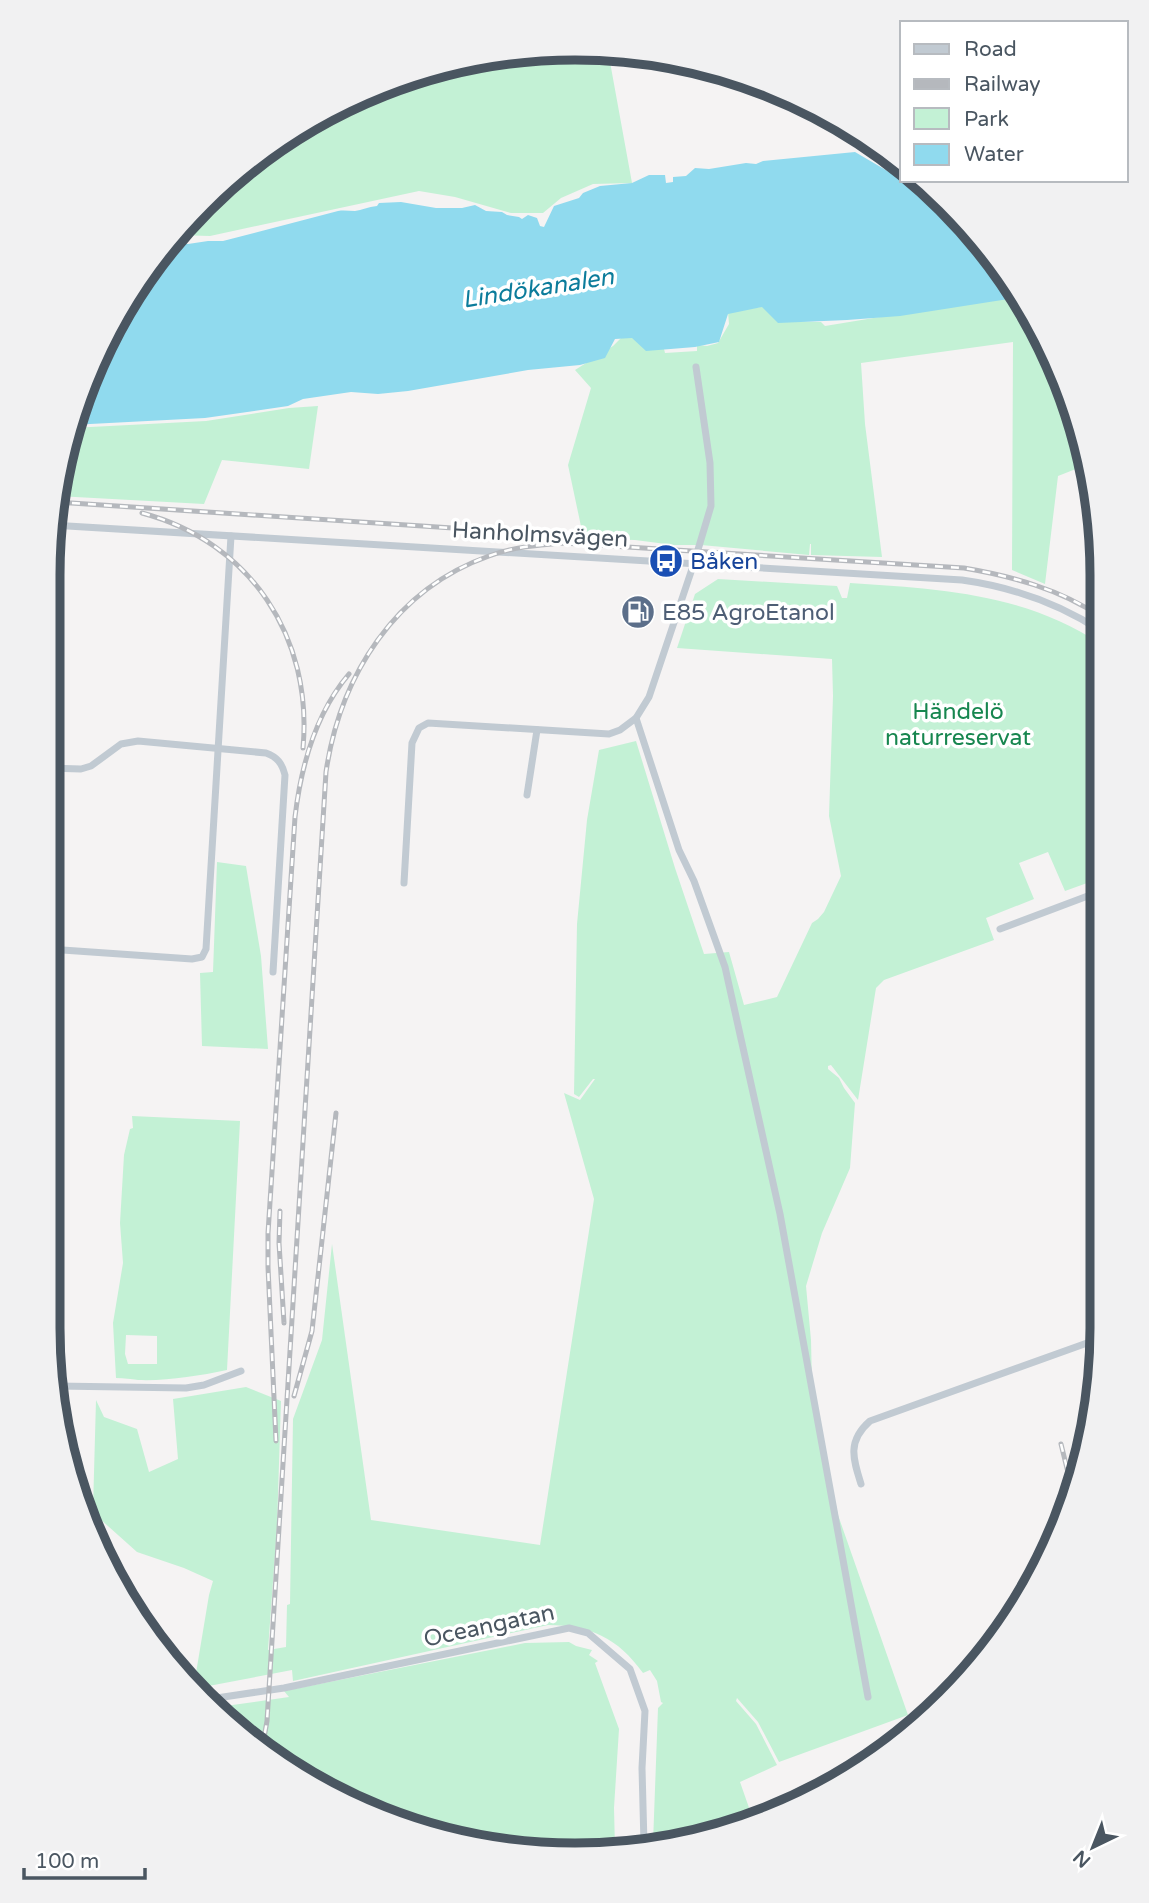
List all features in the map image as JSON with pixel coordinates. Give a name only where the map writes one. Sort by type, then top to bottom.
[{"type":"street","points":[[404,883],[412,743],[419,728],[428,723],[609,734],[620,730],[636,718],[649,697],[711,506],[710,463],[696,367]]},
{"type":"street","name":"Hanholmsvägen","points":[[62,526],[876,573],[979,582],[1043,600],[1090,624]]},
{"type":"street","points":[[60,950],[192,959],[202,957],[206,948],[231,536]]},
{"type":"street","points":[[636,718],[679,850],[694,881],[725,967],[780,1214],[868,1696]]},
{"type":"street","points":[[527,795],[537,730]]},
{"type":"street","points":[[60,768],[81,769],[91,766],[121,744],[138,741],[275,756],[282,764],[285,775],[273,972]]},
{"type":"street","points":[[1000,929],[1090,895]]},
{"type":"street","points":[[861,1485],[853,1450],[862,1427],[870,1421],[1089,1342]]},
{"type":"street","points":[[63,1385],[186,1388],[204,1385],[242,1371]]},
{"type":"street","name":"Oceangatan","points":[[216,1698],[284,1688],[569,1628],[588,1633],[631,1668],[645,1711],[642,1768],[644,1839]]},
{"type":"green space","points":[[541,61],[610,61],[632,183],[593,184],[561,198],[543,213],[511,213],[455,197],[419,191],[210,236],[187,235],[235,187],[288,146],[317,128],[377,99],[441,77],[474,69]]},
{"type":"green space","points":[[1008,296],[1050,377],[1079,468],[1058,476],[1045,584],[1012,570],[1013,342],[861,363],[865,424],[882,557],[811,555],[811,544],[809,555],[635,540],[586,539],[568,465],[591,388],[575,370],[613,346],[624,335],[664,349],[665,353],[697,351],[697,345],[718,343],[729,324],[728,312],[767,306],[780,321],[821,322],[825,326]]},
{"type":"green space","points":[[318,406],[309,469],[222,460],[204,504],[66,496],[81,427],[206,421]]},
{"type":"green space","name":"Händelö naturreservat","points":[[718,579],[837,586],[842,598],[847,598],[850,583],[948,591],[1011,604],[1042,614],[1090,638],[1090,882],[1065,891],[1048,852],[1019,863],[1034,899],[986,918],[994,940],[884,980],[876,988],[858,1100],[831,1065],[828,1066],[855,1103],[850,1168],[822,1233],[806,1286],[812,1385],[838,1515],[908,1715],[779,1762],[758,1722],[737,1698],[736,1701],[756,1724],[777,1765],[740,1782],[751,1812],[708,1826],[653,1837],[658,1708],[663,1703],[657,1681],[650,1670],[643,1673],[613,1642],[590,1631],[548,1625],[293,1681],[292,1670],[204,1687],[195,1677],[213,1581],[137,1552],[94,1512],[96,1400],[104,1417],[137,1429],[149,1472],[178,1459],[173,1399],[246,1387],[281,1401],[277,1526],[268,1650],[286,1647],[287,1605],[290,1604],[293,1419],[322,1340],[332,1244],[371,1520],[540,1545],[594,1199],[564,1093],[580,1100],[595,1079],[579,1097],[574,1094],[577,924],[587,820],[599,750],[636,741],[704,954],[729,952],[744,1005],[777,997],[812,923],[824,912],[841,876],[829,816],[832,659],[677,648],[695,594]]},
{"type":"green space","points":[[217,862],[246,866],[261,956],[268,1049],[202,1046],[200,973],[213,972]]},
{"type":"green space","points":[[132,1116],[240,1121],[227,1370],[160,1380],[116,1378],[113,1323],[123,1263],[120,1223],[124,1155],[130,1129],[133,1128]],"holes":[[[126,1335],[157,1336],[157,1364],[128,1364],[125,1354]]]},
{"type":"green space","points":[[569,1642],[592,1650],[589,1655],[598,1661],[595,1663],[619,1729],[615,1841],[574,1843],[507,1839],[474,1834],[409,1816],[317,1775],[261,1737],[224,1706],[289,1697],[284,1691],[525,1643]]},
{"type":"water","name":"Lindökanalen","points":[[855,152],[896,176],[899,175],[900,182],[908,182],[914,187],[962,235],[1010,299],[900,316],[778,323],[762,307],[728,314],[719,342],[695,347],[646,351],[632,338],[615,339],[605,358],[580,365],[528,370],[408,391],[378,394],[351,392],[303,399],[288,406],[205,418],[82,424],[99,377],[128,317],[146,288],[181,243],[223,241],[338,211],[355,211],[377,206],[379,203],[401,202],[436,208],[475,205],[486,211],[502,212],[522,219],[528,215],[537,218],[540,226],[544,227],[554,206],[579,198],[583,193],[600,186],[632,183],[649,175],[665,175],[666,183],[673,182],[673,177],[686,176],[695,168],[709,169]]},
{"type":"railway","points":[[65,503],[558,537]]},
{"type":"railway","points":[[142,513],[181,527],[215,546],[243,571],[267,600],[285,633],[297,669],[303,708],[303,748]]},
{"type":"railway","points":[[264,1739],[326,772],[344,702],[359,670],[378,640],[400,614],[426,590],[456,571],[507,550],[563,543],[964,568],[1035,585],[1090,610]]},
{"type":"railway","points":[[276,1441],[268,1233],[295,817],[311,741],[327,706],[349,674]]},
{"type":"railway","points":[[294,1396],[312,1331],[336,1113]]},
{"type":"railway","points":[[280,1211],[279,1243],[284,1323]]},
{"type":"railway","points":[[1061,1444],[1068,1474]]},
{"type":"place","name":"Båken","points":[[666,561]]},
{"type":"place","name":"E85 AgroEtanol","points":[[638,612]]}]
